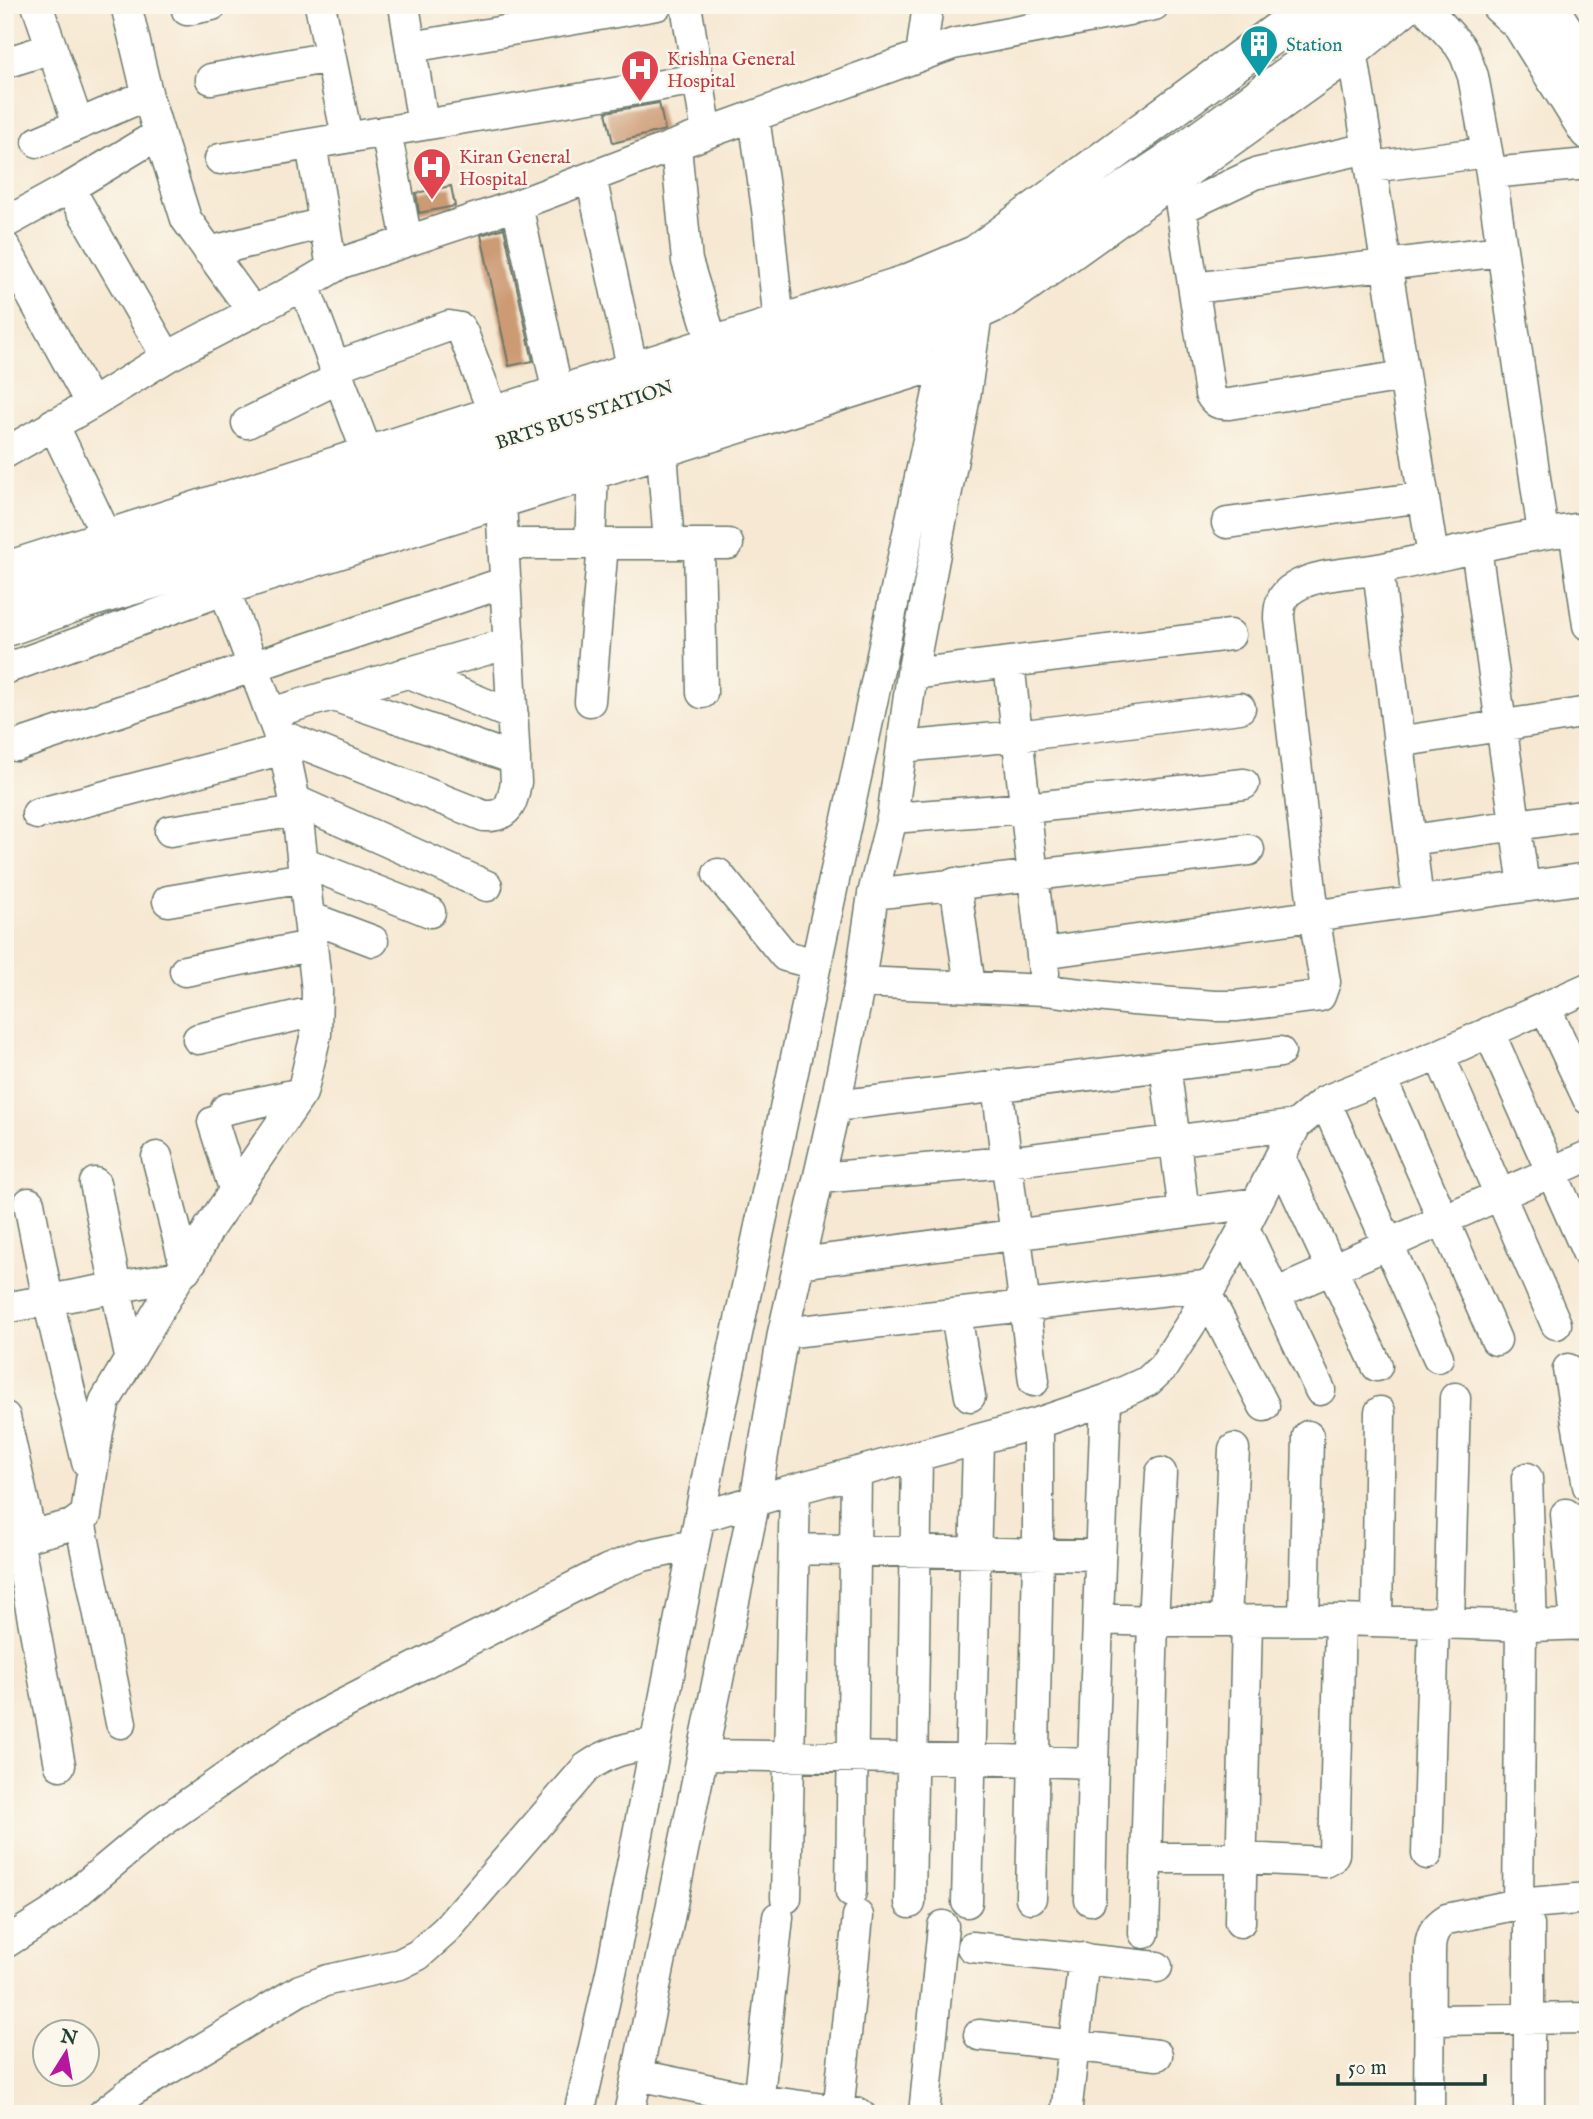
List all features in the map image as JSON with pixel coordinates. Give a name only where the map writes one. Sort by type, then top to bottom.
[{"type":"main road","points":[[5,628],[81,601],[219,576],[915,339],[957,300],[976,254],[1313,5]]},
{"type":"main road","points":[[5,571],[779,324],[957,300],[1004,299],[1179,192],[1406,5]]},
{"type":"main road","points":[[1500,5],[1521,24],[1588,131]]},
{"type":"main road","points":[[1548,5],[1588,68]]},
{"type":"street","points":[[37,5],[78,124]]},
{"type":"street","points":[[126,5],[147,94],[186,219],[253,312]]},
{"type":"street","points":[[320,5],[347,137]]},
{"type":"street","points":[[404,5],[423,125]]},
{"type":"street","points":[[411,47],[657,5]]},
{"type":"street","points":[[686,5],[707,133]]},
{"type":"street","points":[[921,55],[928,5]]},
{"type":"street","points":[[1067,223],[1179,122],[1338,5]]},
{"type":"street","points":[[1067,223],[1181,149],[1379,5]]},
{"type":"street","points":[[1423,5],[1465,55],[1472,76],[1489,162],[1543,533]]},
{"type":"street","points":[[8,443],[92,404],[167,357],[341,263],[517,205],[953,44],[1146,6]]},
{"type":"street","points":[[5,63],[52,48]]},
{"type":"street","points":[[1352,50],[1433,556]]},
{"type":"street","points":[[211,79],[330,57]]},
{"type":"street","points":[[220,159],[698,79]]},
{"type":"street","points":[[38,142],[147,94]]},
{"type":"street","points":[[754,117],[779,324]]},
{"type":"street","points":[[386,131],[407,241]]},
{"type":"street","points":[[5,223],[159,134]]},
{"type":"street","points":[[311,144],[332,268]]},
{"type":"street","points":[[676,147],[687,261],[713,345]]},
{"type":"street","points":[[1405,376],[1219,404],[1214,401],[1210,394],[1179,192],[1254,174],[1369,158],[1588,164]]},
{"type":"street","points":[[591,177],[633,371]]},
{"type":"street","points":[[69,188],[167,357]]},
{"type":"street","points":[[517,205],[558,394]]},
{"type":"street","points":[[209,252],[324,223]]},
{"type":"street","name":"BRTS BUS STATION","points":[[86,573],[907,312],[957,300],[1067,223]]},
{"type":"street","points":[[5,247],[92,404]]},
{"type":"street","points":[[1194,288],[1501,251]]},
{"type":"street","points":[[304,285],[368,455]]},
{"type":"street","points":[[579,2114],[612,1968],[716,1433],[957,300]]},
{"type":"street","points":[[629,2114],[756,1493],[783,1334],[835,1106],[860,982],[873,894],[892,818],[912,674],[964,405],[957,300]]},
{"type":"street","points":[[247,423],[337,372],[449,326],[454,326],[463,333],[495,415]]},
{"type":"street","points":[[5,669],[219,576],[502,502],[945,363]]},
{"type":"street","points":[[53,424],[108,539]]},
{"type":"street","points":[[662,452],[668,544]]},
{"type":"street","points":[[590,701],[596,544],[593,473]]},
{"type":"street","points":[[1227,523],[1424,497]]},
{"type":"street","points":[[278,732],[484,816],[498,817],[507,810],[516,782],[502,502]]},
{"type":"street","points":[[860,982],[1046,990],[1215,1006],[1315,999],[1323,993],[1325,982],[1314,915],[1279,608],[1282,598],[1308,581],[1378,569],[1543,533],[1581,528],[1588,625]]},
{"type":"street","points":[[504,544],[728,544]]},
{"type":"street","points":[[699,544],[702,692]]},
{"type":"street","points":[[1476,548],[1524,886]]},
{"type":"street","points":[[1378,569],[1418,901]]},
{"type":"street","points":[[5,586],[86,573]]},
{"type":"street","points":[[5,605],[86,573]]},
{"type":"street","points":[[18,1539],[72,1525],[86,1515],[105,1401],[209,1228],[302,1093],[316,1034],[317,991],[296,806],[278,732],[219,576]]},
{"type":"street","points":[[16,746],[506,582]]},
{"type":"street","points":[[912,674],[1230,635]]},
{"type":"street","points":[[37,814],[278,732],[331,695],[509,643]]},
{"type":"street","points":[[1009,663],[1046,990]]},
{"type":"street","points":[[407,671],[513,715]]},
{"type":"street","points":[[331,695],[515,759]]},
{"type":"street","points":[[902,747],[1017,736],[1240,708]]},
{"type":"street","points":[[1398,742],[1588,712]]},
{"type":"street","points":[[892,818],[1026,808],[1244,783]]},
{"type":"street","points":[[170,831],[296,806],[487,886]]},
{"type":"street","points":[[1410,841],[1588,815]]},
{"type":"street","points":[[873,894],[1249,850]]},
{"type":"street","points":[[168,901],[303,870],[430,912]]},
{"type":"street","points":[[718,874],[785,956],[816,964]]},
{"type":"street","points":[[1042,953],[1588,878]]},
{"type":"street","points":[[955,883],[970,986]]},
{"type":"street","points":[[186,971],[310,931],[373,941]]},
{"type":"street","points":[[5,1943],[51,1914],[159,1824],[257,1754],[322,1715],[607,1570],[642,1556],[699,1519],[756,1493],[795,1489],[856,1474],[1038,1423],[1106,1399],[1156,1376],[1210,1290],[1296,1125],[1325,1101],[1438,1055],[1588,988]]},
{"type":"street","points":[[1545,1007],[1588,1099]]},
{"type":"street","points":[[198,1039],[316,1011]]},
{"type":"street","points":[[1489,1032],[1588,1254]]},
{"type":"street","points":[[835,1106],[1280,1052]]},
{"type":"street","points":[[1438,1055],[1556,1324]]},
{"type":"street","points":[[1165,1065],[1184,1212]]},
{"type":"street","points":[[1381,1078],[1496,1340]]},
{"type":"street","points":[[997,1085],[1034,1381]]},
{"type":"street","points":[[235,1192],[220,1116],[302,1093]]},
{"type":"street","points":[[1325,1101],[1438,1357]]},
{"type":"street","points":[[819,1178],[1007,1162],[1296,1125]]},
{"type":"street","points":[[1275,1294],[1588,1156]]},
{"type":"street","points":[[157,1157],[183,1273]]},
{"type":"street","points":[[1280,1157],[1377,1366]]},
{"type":"street","points":[[95,1183],[130,1357]]},
{"type":"street","points":[[29,1203],[48,1300],[92,1482]]},
{"type":"street","points":[[800,1263],[1184,1212],[1250,1216]]},
{"type":"street","points":[[1250,1216],[1275,1294],[1320,1390]]},
{"type":"street","points":[[5,1308],[183,1273]]},
{"type":"street","points":[[783,1334],[1210,1290]]},
{"type":"street","points":[[1210,1290],[1264,1406]]},
{"type":"street","points":[[956,1315],[970,1396]]},
{"type":"street","points":[[1568,1369],[1588,1486]]},
{"type":"street","points":[[1427,1854],[1455,1398]]},
{"type":"street","points":[[1090,1900],[1106,1399]]},
{"type":"street","points":[[1377,1620],[1380,1412]]},
{"type":"street","points":[[5,1416],[18,1539],[60,1765]]},
{"type":"street","points":[[1031,1898],[1038,1423]]},
{"type":"street","points":[[1304,1619],[1308,1436]]},
{"type":"street","points":[[967,1902],[978,1441]]},
{"type":"street","points":[[1234,1449],[1240,1922]]},
{"type":"street","points":[[910,1903],[917,1456]]},
{"type":"street","points":[[1143,1933],[1153,1621],[1161,1473]]},
{"type":"street","points":[[638,2075],[757,2107],[845,2113],[854,1904],[856,1474]]},
{"type":"street","points":[[1527,1478],[1524,1914],[1529,2110]]},
{"type":"street","points":[[757,2107],[782,1907],[789,1757],[795,1489]]},
{"type":"street","points":[[1098,1619],[1377,1620],[1526,1626],[1582,1624],[1566,1514]]},
{"type":"street","points":[[80,1521],[121,1724]]},
{"type":"street","points":[[794,1549],[1099,1555]]},
{"type":"street","points":[[1146,1858],[1331,1860],[1334,1854],[1340,1620]]},
{"type":"street","points":[[103,2114],[132,2091],[300,1990],[328,1980],[400,1964],[418,1955],[446,1930],[586,1768],[624,1747],[654,1744]]},
{"type":"street","points":[[704,1755],[1093,1763]]},
{"type":"street","points":[[1429,2114],[1430,1942],[1438,1924],[1447,1919],[1524,1914],[1588,1898]]},
{"type":"street","points":[[924,2114],[943,1926]]},
{"type":"street","points":[[972,1947],[1157,1966]]},
{"type":"street","points":[[1066,2114],[1084,1958]]},
{"type":"street","points":[[1430,2020],[1588,2018]]},
{"type":"street","points":[[979,2035],[1157,2055]]},
{"type":"building","points":[[659,103],[665,130],[613,143],[606,112]]},
{"type":"building","points":[[451,186],[455,206],[419,213],[416,193]]},
{"type":"building","points":[[504,228],[533,361],[509,366],[481,235]]},
{"type":"place","name":"Station","points":[[1259,78]]},
{"type":"place","name":"Krishna General Hospital","points":[[640,103]]},
{"type":"place","name":"Kiran General Hospital","points":[[432,201]]}]
